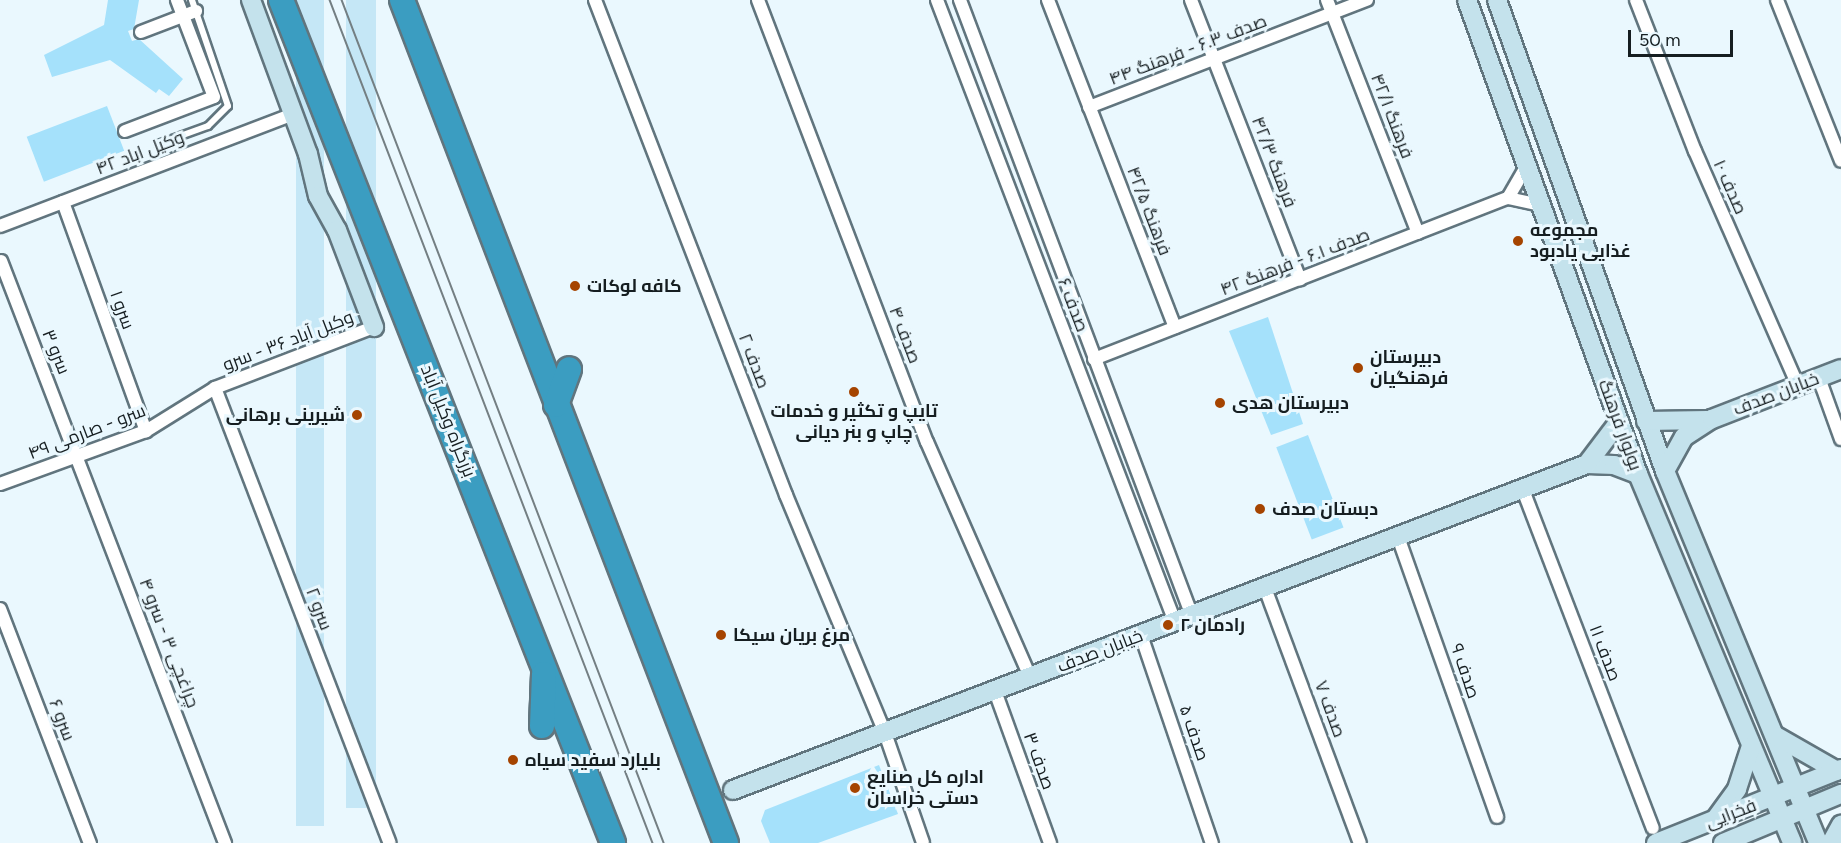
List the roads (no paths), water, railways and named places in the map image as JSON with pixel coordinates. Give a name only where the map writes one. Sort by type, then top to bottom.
[{"type":"highway","name":"بزرگراه وکیل آباد","points":[[281,0],[544,662],[613,843]]},
{"type":"highway","points":[[402,0],[726,843]]},
{"type":"highway","points":[[556,405],[569,369]]},
{"type":"highway","points":[[542,726],[544,662]]},
{"type":"street","points":[[125,131],[214,98],[177,0]]},
{"type":"street","points":[[251,0],[293,114],[318,196],[337,230],[374,327]]},
{"type":"street","name":"صدف ۲","points":[[595,0],[708,292],[885,733],[923,843]]},
{"type":"street","name":"صدف ۴","points":[[758,0],[927,442],[1030,677]]},
{"type":"street","name":"صدف ۶","points":[[938,0],[1018,210],[1184,619]]},
{"type":"street","name":"صدف ۶","points":[[960,0],[1094,359],[1184,619]]},
{"type":"street","name":"فرهنگ ۴۲/۵","points":[[1048,0],[1175,327]]},
{"type":"street","name":"فرهنگ ۴۲/۳","points":[[1191,0],[1300,279]]},
{"type":"street","name":"فرهنگ ۴۲/۱","points":[[1327,0],[1418,233]]},
{"type":"street","name":"صدف ۶.۳ - فرهنگ ۴۴","points":[[1089,108],[1367,0]]},
{"type":"street","name":"بولوار فرهنگ","points":[[1467,0],[1618,423],[1792,843]]},
{"type":"street","name":"بولوار فرهنگ","points":[[1497,0],[1665,471],[1776,736],[1818,843]]},
{"type":"street","name":"صدف ۱۰","points":[[1636,0],[1695,151],[1798,386]]},
{"type":"street","points":[[1777,0],[1841,161]]},
{"type":"street","points":[[141,32],[183,16],[194,6]]},
{"type":"street","name":"وکیل اباد ۴۲","points":[[0,226],[293,114]]},
{"type":"street","points":[[1527,165],[1508,198],[1541,205]]},
{"type":"street","name":"صدف ۶.۱ - فرهنگ ۴۲","points":[[1094,359],[1508,198]]},
{"type":"street","name":"سرو ۱","points":[[63,202],[146,431]]},
{"type":"street","points":[[1018,210],[1035,204]]},
{"type":"street","name":"سرو ۳","points":[[1,261],[78,455]]},
{"type":"street","points":[[1580,315],[1605,308]]},
{"type":"street","name":"وکیل آباد ۳۶ - سرو","points":[[215,388],[374,327]]},
{"type":"street","name":"خیابان صدف","points":[[1712,419],[1841,369]]},
{"type":"street","points":[[1818,378],[1841,439]]},
{"type":"street","name":"سرو - صارمی ۴۹","points":[[0,484],[146,431],[215,388]]},
{"type":"street","name":"سرو ۲","points":[[215,388],[390,843]]},
{"type":"street","points":[[1646,420],[1663,424],[1712,419]]},
{"type":"street","points":[[1665,471],[1684,437],[1712,419]]},
{"type":"street","points":[[1587,464],[1618,423]]},
{"type":"street","name":"چراغچی ۳ - سرو ۴","points":[[78,455],[225,843]]},
{"type":"street","points":[[1587,464],[1614,465],[1638,474]]},
{"type":"street","name":"خیابان صدف","points":[[740,787],[1587,464]]},
{"type":"street","name":"صدف ۱۱","points":[[1523,490],[1655,836]]},
{"type":"street","name":"صدف ۹","points":[[1398,537],[1497,817]]},
{"type":"street","name":"صدف ۷","points":[[1265,588],[1360,843]]},
{"type":"street","name":"سرو ۶","points":[[0,609],[90,843]]},
{"type":"street","name":"صدف ۵","points":[[1141,635],[1212,843]]},
{"type":"street","name":"صدف ۳","points":[[995,691],[1050,843]]},
{"type":"street","points":[[1776,736],[1839,770]]},
{"type":"street","points":[[1714,821],[1737,789],[1751,746]]},
{"type":"street","name":"فخرایی","points":[[1655,836],[1714,821],[1839,770]]},
{"type":"street","name":"فخرایی","points":[[1726,843],[1841,794]]},
{"type":"street","points":[[1831,843],[1841,825]]},
{"type":"lane","points":[[158,144],[208,126],[228,106],[194,6]]},
{"type":"tram line","points":[[330,0],[653,843]]},
{"type":"tram line","points":[[342,0],[664,843]]},
{"type":"place","name":"مجموعه غذایی یادبود","points":[[1518,241]]},
{"type":"place","name":"کافه لوکات","points":[[575,286]]},
{"type":"place","name":"دبیرستان فرهنگیان","points":[[1358,368]]},
{"type":"place","name":"تایپ و تکثیر و خدمات چاپ و بنر دیانی","points":[[854,392]]},
{"type":"place","name":"دبیرستان هدی","points":[[1220,403]]},
{"type":"place","name":"شیرینی برهانی","points":[[357,415]]},
{"type":"place","name":"دبستان صدف","points":[[1260,509]]},
{"type":"place","name":"رادمان ۲","points":[[1168,625]]},
{"type":"place","name":"مرغ بریان سیکا","points":[[721,635]]},
{"type":"place","name":"بلیارد سفید سیاه","points":[[513,760]]},
{"type":"place","name":"اداره کل صنایع دستی خراسان","points":[[855,788]]}]
